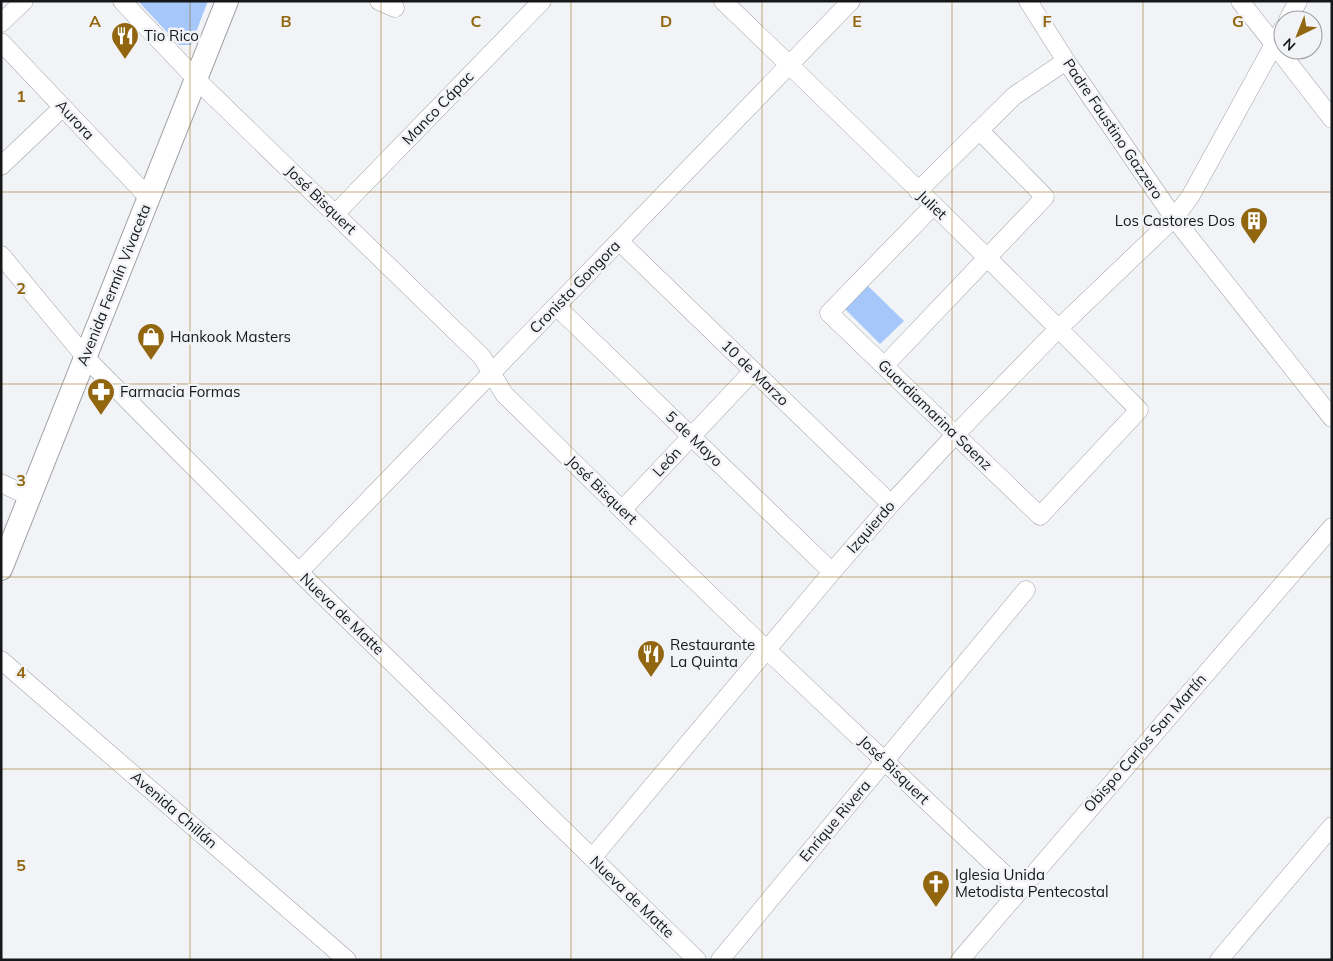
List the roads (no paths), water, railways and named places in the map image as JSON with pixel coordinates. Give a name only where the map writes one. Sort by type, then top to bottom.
[{"type":"main road","name":"Avenida Fermín Vivaceta","points":[[1,569],[227,1]]},
{"type":"street","points":[[1,23],[24,1]]},
{"type":"street","name":"José Bisquert","points":[[122,1],[196,80],[482,356],[504,394],[767,650],[1020,889]]},
{"type":"street","name":"Manco Cápac","points":[[335,214],[542,1]]},
{"type":"street","name":"Juliet","points":[[723,1],[1059,328],[1139,410],[1040,516]]},
{"type":"street","name":"Cronista Gongora","points":[[299,572],[852,1]]},
{"type":"street","name":"Padre Faustino Gazzero","points":[[1028,1],[1066,61],[1174,218],[1332,418]]},
{"type":"street","points":[[1240,1],[1273,43]]},
{"type":"street","name":"Aurora","points":[[1,42],[149,198]]},
{"type":"street","name":"Izquierdo","points":[[592,858],[891,504],[1059,328],[1174,218],[1190,197],[1273,46]]},
{"type":"street","points":[[1286,60],[1332,119]]},
{"type":"street","points":[[918,191],[1014,96],[1066,61]]},
{"type":"street","points":[[1,166],[63,107]]},
{"type":"street","points":[[884,366],[1045,197],[979,130]]},
{"type":"street","name":"Guardiamarina Saenz","points":[[933,206],[829,313],[1040,516]]},
{"type":"street","name":"10 de Marzo","points":[[619,241],[891,504]]},
{"type":"street","name":"Nueva de Matte","points":[[1,256],[86,358],[299,572],[697,960]]},
{"type":"street","name":"5 de Mayo","points":[[556,306],[832,572]]},
{"type":"street","name":"León","points":[[622,510],[754,371]]},
{"type":"street","points":[[1,483],[30,497]]},
{"type":"street","name":"Obispo Carlos San Martín","points":[[960,960],[1332,527]]},
{"type":"street","name":"Enrique Rivera","points":[[720,960],[1026,590]]},
{"type":"street","name":"Avenida Chillán","points":[[1,660],[347,960]]},
{"type":"street","points":[[1219,960],[1329,834]]},
{"type":"place","name":"Tio Rico","points":[[125,60]]},
{"type":"place","name":"Los Castores Dos","points":[[1254,245]]},
{"type":"place","name":"Hankook Masters","points":[[151,361]]},
{"type":"place","name":"Farmacia Formas","points":[[101,416]]},
{"type":"place","name":"Restaurante La Quinta","points":[[651,678]]},
{"type":"place","name":"Iglesia Unida Metodista Pentecostal","points":[[936,908]]}]
